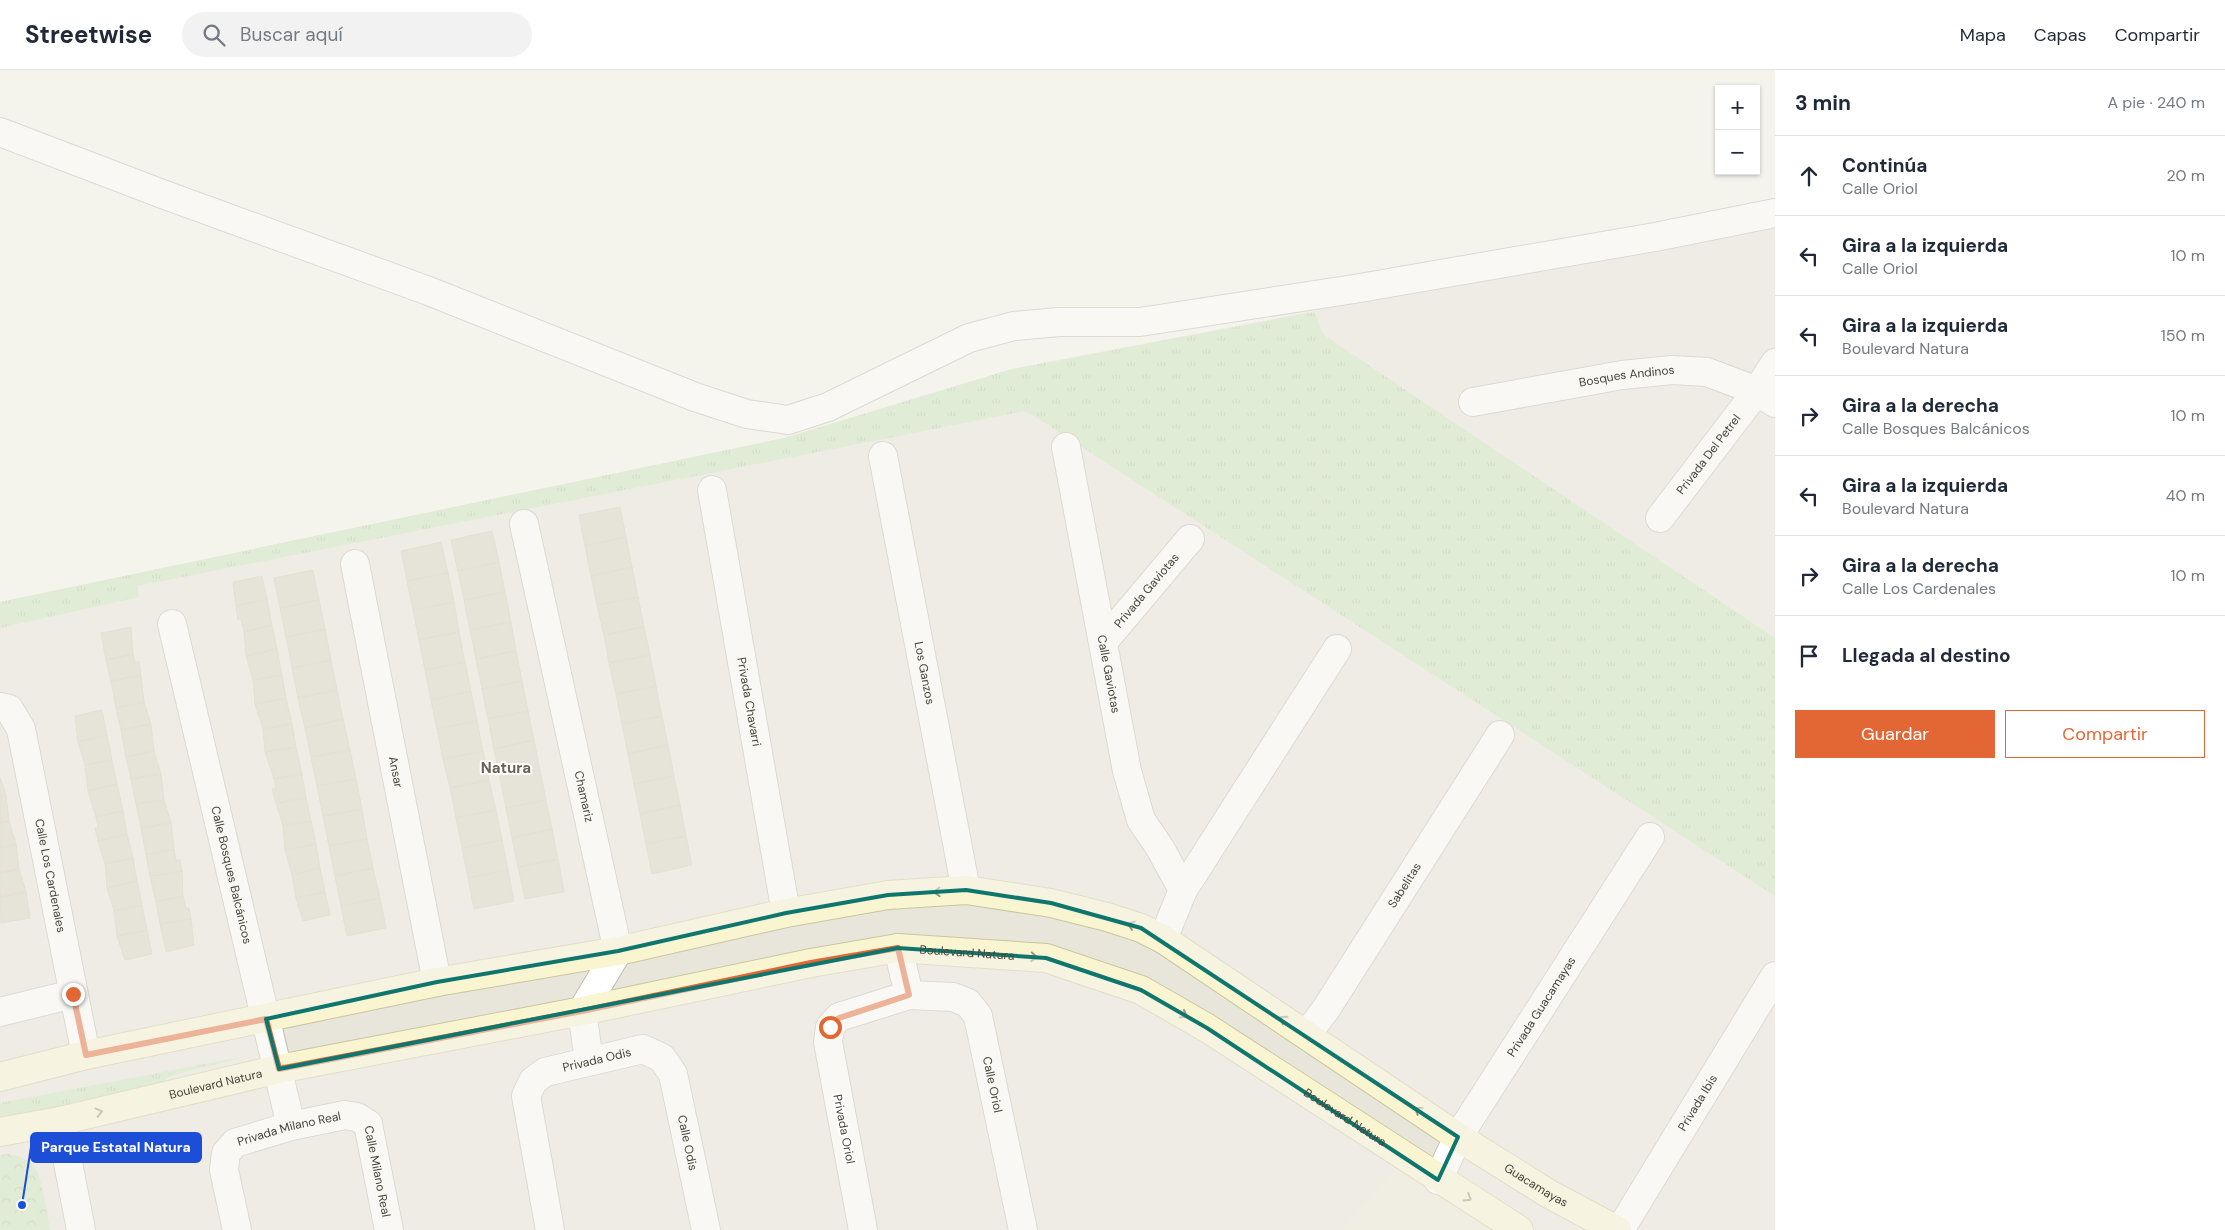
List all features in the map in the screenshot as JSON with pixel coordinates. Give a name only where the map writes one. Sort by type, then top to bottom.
[{"type":"street","points":[[0,132],[165,195],[426,290],[695,398],[747,414],[788,420],[828,407],[969,338],[1014,326],[1059,322],[1140,322],[1354,289],[1655,238],[1775,213]]},
{"type":"street","name":"Privada Del Petrel","points":[[1660,518],[1766,397],[1775,363]]},
{"type":"street","name":"Bosques Andinos","points":[[1473,402],[1622,375],[1672,370],[1707,372],[1766,397]]},
{"type":"street","name":"Calle Gaviotas","points":[[1066,447],[1128,770],[1141,820],[1183,890]]},
{"type":"street","name":"Los Ganzos","points":[[883,456],[966,890]]},
{"type":"street","name":"Privada Chavarri","points":[[712,490],[786,913]]},
{"type":"street","name":"Chamariz","points":[[524,524],[618,952]]},
{"type":"street","name":"Privada Gaviotas","points":[[1104,641],[1190,539]]},
{"type":"street","name":"Ansar","points":[[354,564],[437,982]]},
{"type":"street","name":"Calle Bosques Balcánicos","points":[[172,624],[291,1126]]},
{"type":"street","points":[[1163,939],[1183,890],[1337,649]]},
{"type":"street","name":"Calle Los Cardenales","points":[[0,707],[9,709],[21,729],[86,1055]]},
{"type":"street","name":"Sabelitas","points":[[1306,1034],[1326,1008],[1500,735]]},
{"type":"street","name":"Privada Guacamayas","points":[[1438,1180],[1458,1137],[1650,837]]},
{"type":"street","points":[[0,1077],[86,1055],[437,982],[618,952],[786,913],[888,895],[966,890],[1051,903],[1124,922],[1163,939],[1458,1137]]},
{"type":"street","points":[[898,948],[909,995]]},
{"type":"street","name":"Boulevard Natura","points":[[0,1132],[60,1121],[279,1069],[582,1011],[811,963],[898,948],[1046,958],[1140,990],[1207,1028],[1438,1180],[1519,1230]]},
{"type":"street","points":[[589,1061],[582,1011],[618,952]]},
{"type":"street","name":"Privada Ibis","points":[[1619,1230],[1775,976]]},
{"type":"street","points":[[0,1012],[73,994]]},
{"type":"street","name":"Calle Oriol","points":[[830,1027],[839,1018],[909,995],[953,997],[968,1003],[978,1016],[1023,1230]]},
{"type":"street","name":"Privada Oriol","points":[[830,1027],[828,1042],[863,1230]]},
{"type":"street","name":"Privada Odis","points":[[550,1230],[526,1096],[533,1081],[545,1072],[643,1049],[662,1058]]},
{"type":"street","name":"Calle Odis","points":[[662,1058],[673,1074],[706,1230]]},
{"type":"street","name":"Privada Milano Real","points":[[236,1230],[224,1170],[226,1153],[236,1142],[291,1126],[345,1115],[357,1117]]},
{"type":"street","name":"Calle Milano Real","points":[[357,1117],[368,1124],[389,1230]]},
{"type":"street","points":[[60,1121],[81,1230]]},
{"type":"street","name":"Guacamayas","points":[[1458,1137],[1549,1194],[1619,1230]]},
{"type":"highlighted area","points":[[966,890],[1051,903],[1141,928],[1458,1137],[1438,1180],[1207,1028],[1141,990],[1046,958],[898,948],[279,1069],[266,1019],[437,982],[618,951],[786,913],[888,895]]},
{"type":"shaded area","points":[[1775,222],[1775,1230],[0,1230],[0,602],[784,438],[1012,369]]},
{"type":"shaded area","points":[[1405,1159],[1522,1230],[1342,1230]]},
{"type":"green space","points":[[1314,312],[1324,335],[1775,638],[1775,896],[1026,411],[137,586],[139,597],[0,628],[0,602],[784,438],[1012,369]]},
{"type":"green space","points":[[252,1055],[170,1076],[160,1085],[0,1120],[0,1103]]},
{"type":"green space","points":[[8,1154],[21,1157],[33,1165],[44,1196],[50,1230],[0,1230],[0,1155]]},
{"type":"building","points":[[620,507],[626,537],[585,546],[579,515]]},
{"type":"building","points":[[492,531],[499,562],[458,571],[451,540]]},
{"type":"building","points":[[626,537],[632,567],[591,576],[585,546]]},
{"type":"building","points":[[441,542],[448,573],[407,581],[401,551]]},
{"type":"building","points":[[499,562],[505,592],[464,600],[458,571]]},
{"type":"building","points":[[632,567],[638,597],[597,605],[591,576]]},
{"type":"building","points":[[313,570],[319,600],[280,608],[274,578]]},
{"type":"building","points":[[448,573],[454,602],[413,610],[407,581]]},
{"type":"building","points":[[262,576],[267,599],[236,606],[233,582]]},
{"type":"building","points":[[505,592],[511,622],[470,630],[464,600]]},
{"type":"building","points":[[638,597],[644,627],[604,635],[597,605]]},
{"type":"building","points":[[267,599],[272,625],[244,632],[241,619],[238,620],[236,606]]},
{"type":"building","points":[[319,600],[325,629],[286,637],[280,608]]},
{"type":"building","points":[[454,602],[459,632],[419,640],[413,610]]},
{"type":"building","points":[[511,622],[516,651],[476,659],[470,630]]},
{"type":"building","points":[[272,625],[277,649],[246,656],[244,632]]},
{"type":"building","points":[[131,627],[133,654],[106,660],[101,633]]},
{"type":"building","points":[[644,627],[650,655],[609,663],[604,635]]},
{"type":"building","points":[[325,629],[331,660],[292,668],[286,637]]},
{"type":"building","points":[[459,632],[465,662],[425,670],[419,640]]},
{"type":"building","points":[[277,649],[282,675],[253,680],[246,656]]},
{"type":"building","points":[[516,651],[522,681],[482,689],[476,659]]},
{"type":"building","points":[[133,654],[135,662],[139,662],[141,675],[111,681],[106,660]]},
{"type":"building","points":[[650,655],[656,686],[616,694],[609,663]]},
{"type":"building","points":[[331,660],[337,690],[298,698],[292,668]]},
{"type":"building","points":[[465,662],[471,691],[431,700],[425,670]]},
{"type":"building","points":[[141,675],[144,702],[116,708],[111,681]]},
{"type":"building","points":[[282,675],[286,698],[255,704],[253,680]]},
{"type":"building","points":[[522,681],[528,711],[488,719],[482,689]]},
{"type":"building","points":[[656,686],[662,716],[622,724],[616,694]]},
{"type":"building","points":[[337,690],[343,719],[305,728],[298,698]]},
{"type":"building","points":[[471,691],[477,721],[437,729],[431,700]]},
{"type":"building","points":[[286,698],[292,724],[263,729],[255,704]]},
{"type":"building","points":[[144,702],[151,724],[121,730],[116,708]]},
{"type":"building","points":[[102,710],[107,735],[78,742],[75,716]]},
{"type":"building","points":[[528,711],[534,740],[494,749],[488,719]]},
{"type":"building","points":[[662,716],[668,745],[628,754],[622,724]]},
{"type":"building","points":[[343,719],[350,750],[311,757],[305,728]]},
{"type":"building","points":[[477,721],[483,751],[443,759],[437,729]]},
{"type":"building","points":[[151,724],[154,751],[126,757],[121,730]]},
{"type":"building","points":[[292,724],[296,747],[265,752],[263,729]]},
{"type":"building","points":[[107,735],[112,760],[85,765],[78,742]]},
{"type":"building","points":[[534,740],[540,770],[500,778],[494,749]]},
{"type":"building","points":[[668,745],[674,776],[634,784],[628,754]]},
{"type":"building","points":[[296,747],[302,774],[274,779],[265,752]]},
{"type":"building","points":[[350,750],[356,779],[317,786],[311,757]]},
{"type":"building","points":[[154,751],[161,774],[131,779],[126,757]]},
{"type":"building","points":[[483,751],[489,780],[450,788],[443,759]]},
{"type":"building","points":[[112,760],[117,784],[88,791],[85,765]]},
{"type":"building","points":[[540,770],[546,800],[506,808],[500,778]]},
{"type":"building","points":[[161,774],[164,800],[136,804],[131,779]]},
{"type":"building","points":[[302,774],[306,798],[276,803],[272,789],[276,788],[274,779]]},
{"type":"building","points":[[674,776],[680,805],[640,814],[634,784]]},
{"type":"building","points":[[0,777],[6,795],[0,797]]},
{"type":"building","points":[[356,779],[362,809],[323,816],[317,786]]},
{"type":"building","points":[[489,780],[496,810],[456,818],[450,788]]},
{"type":"building","points":[[117,784],[123,811],[96,817],[88,791]]},
{"type":"building","points":[[6,795],[9,821],[0,823],[0,797]]},
{"type":"building","points":[[306,798],[311,821],[283,826],[276,803]]},
{"type":"building","points":[[164,800],[171,823],[141,828],[136,804]]},
{"type":"building","points":[[546,800],[552,829],[512,838],[506,808]]},
{"type":"building","points":[[680,805],[686,836],[646,844],[640,814]]},
{"type":"building","points":[[362,809],[367,839],[329,846],[323,816]]},
{"type":"building","points":[[496,810],[502,840],[462,848],[456,818]]},
{"type":"building","points":[[123,811],[127,834],[98,841],[95,828],[98,827],[96,817]]},
{"type":"building","points":[[9,821],[16,844],[0,848],[0,823]]},
{"type":"building","points":[[311,821],[316,844],[285,850],[283,826]]},
{"type":"building","points":[[171,823],[174,849],[146,855],[141,828]]},
{"type":"building","points":[[552,829],[558,859],[518,867],[512,838]]},
{"type":"building","points":[[127,834],[133,858],[105,864],[98,841]]},
{"type":"building","points":[[686,836],[692,865],[652,874],[646,844]]},
{"type":"building","points":[[367,839],[373,868],[335,876],[329,846]]},
{"type":"building","points":[[502,840],[508,870],[468,878],[462,848]]},
{"type":"building","points":[[16,844],[19,869],[0,873],[0,848]]},
{"type":"building","points":[[316,844],[320,868],[292,875],[285,850]]},
{"type":"building","points":[[174,849],[176,860],[180,860],[182,871],[150,876],[146,855]]},
{"type":"building","points":[[133,858],[137,881],[107,888],[105,864]]},
{"type":"building","points":[[558,859],[564,892],[525,899],[518,867]]},
{"type":"building","points":[[320,868],[325,892],[296,898],[292,875]]},
{"type":"building","points":[[373,868],[380,898],[341,906],[335,876]]},
{"type":"building","points":[[19,869],[26,892],[0,897],[0,873]]},
{"type":"building","points":[[508,870],[514,901],[474,909],[468,878]]},
{"type":"building","points":[[182,871],[183,896],[156,902],[150,876]]},
{"type":"building","points":[[137,881],[142,905],[114,911],[107,888]]},
{"type":"building","points":[[26,892],[30,918],[1,923],[0,897]]},
{"type":"building","points":[[325,892],[330,915],[303,921],[296,898]]},
{"type":"building","points":[[183,896],[186,908],[189,908],[191,919],[160,924],[156,902]]},
{"type":"building","points":[[380,898],[386,928],[347,936],[341,906]]},
{"type":"building","points":[[142,905],[147,930],[117,936],[114,911]]},
{"type":"building","points":[[191,919],[194,945],[166,952],[160,924]]},
{"type":"building","points":[[147,930],[152,954],[125,960],[117,936]]},
{"type":"place","name":"Parque Estatal Natura","points":[[22,1205]]},
{"type":"district","name":"Natura","points":[[506,768]]},
{"type":"route","points":[[73,994],[86,1055],[266,1019],[279,1069],[582,1011],[811,963],[898,948],[909,995],[839,1018],[830,1027]]}]
